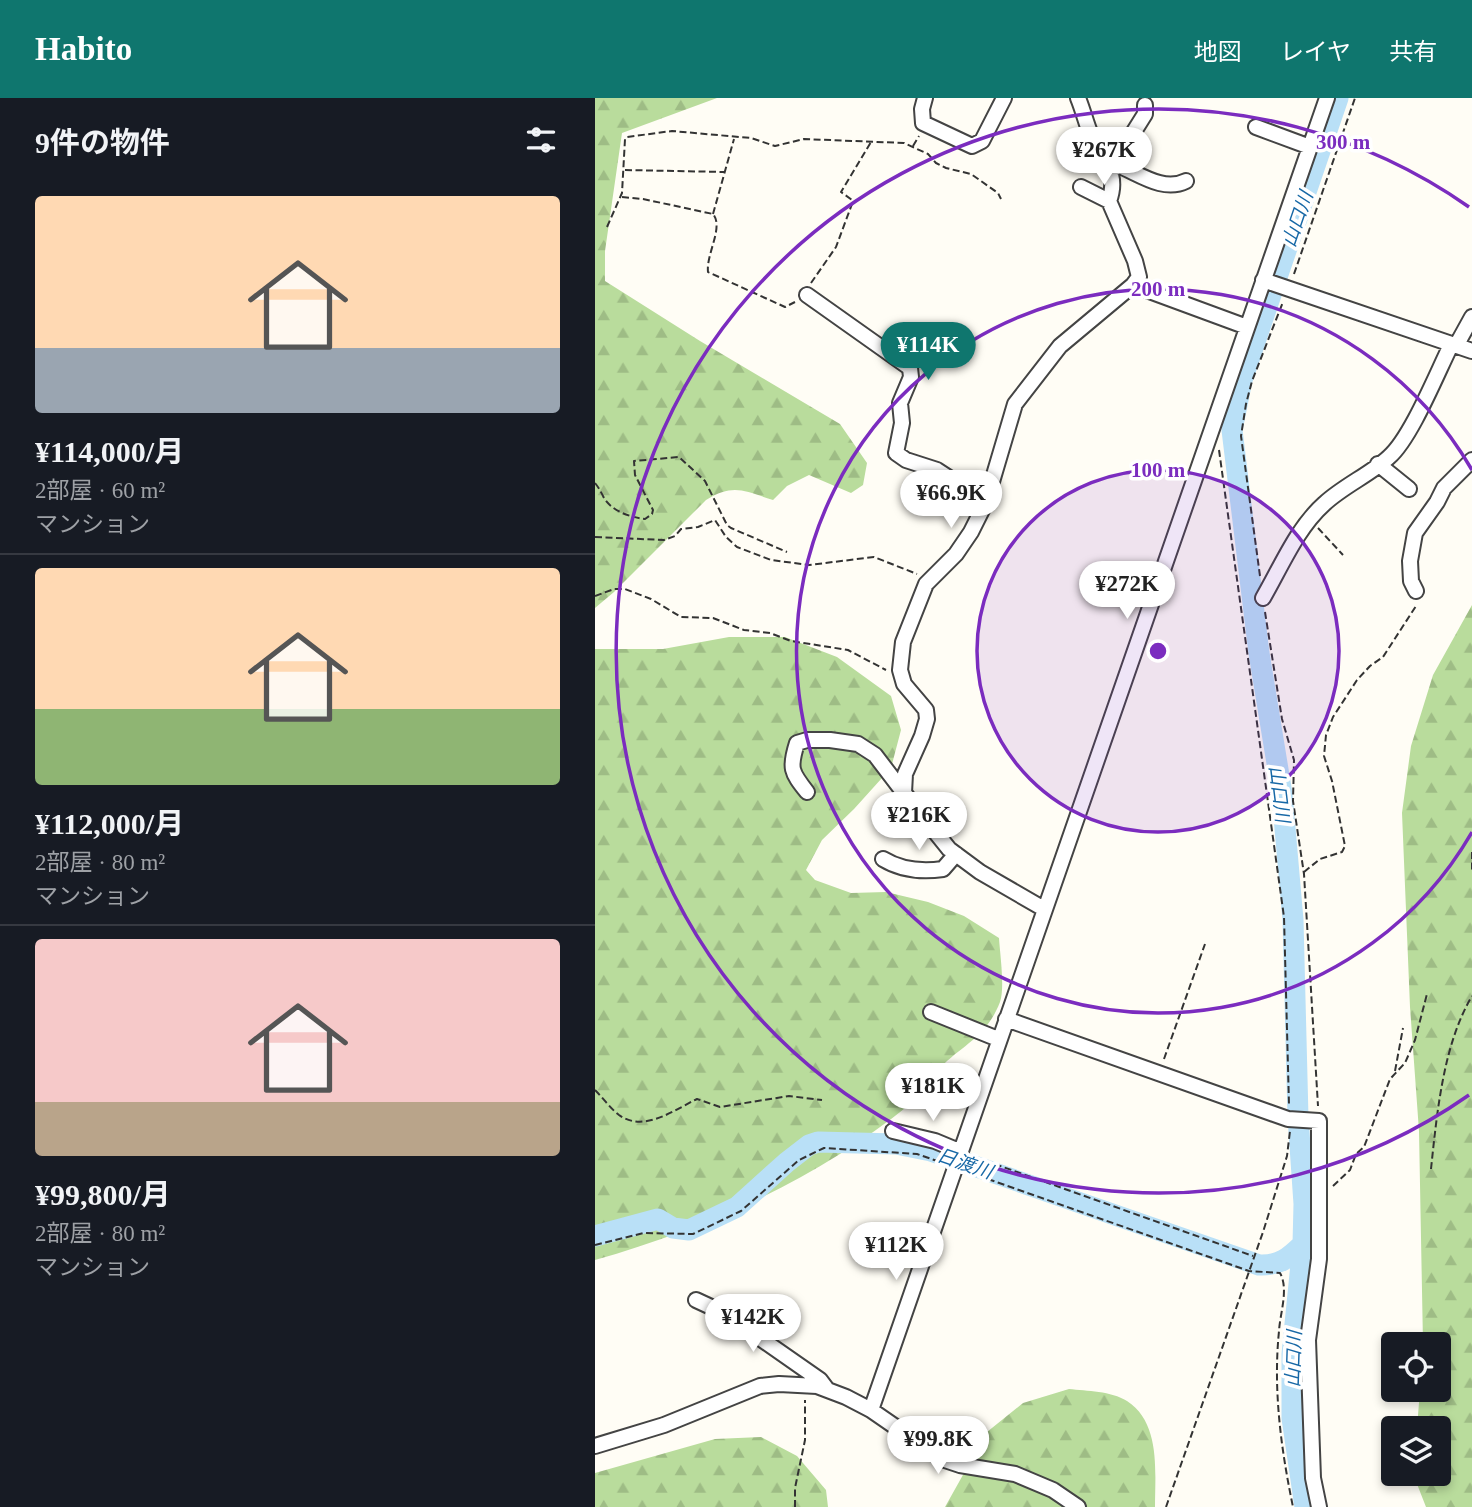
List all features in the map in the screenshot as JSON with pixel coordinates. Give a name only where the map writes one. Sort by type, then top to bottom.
[{"type":"street","points":[[926,98],[922,109],[923,123],[972,146],[982,141],[1004,98]]},
{"type":"street","points":[[1079,98],[1092,136],[1110,170],[1114,189],[1109,201]]},
{"type":"street","points":[[871,1410],[998,1039],[1214,429],[1247,327],[1266,281],[1327,98]]},
{"type":"street","points":[[1110,170],[1145,114],[1145,105]]},
{"type":"street","points":[[1256,127],[1310,147]]},
{"type":"street","points":[[1110,170],[1120,166],[1167,186],[1176,186],[1186,181]]},
{"type":"street","points":[[904,793],[905,774],[927,719],[926,710],[904,684],[900,670],[903,642],[926,584],[956,554],[986,502],[1015,404],[1060,346],[1139,277],[1135,261],[1109,201],[1081,187]]},
{"type":"street","points":[[1266,281],[1472,351]]},
{"type":"street","points":[[1133,285],[1247,327]]},
{"type":"street","points":[[807,295],[910,368],[911,377],[900,403],[902,423],[896,453],[906,460],[937,470],[986,502]]},
{"type":"street","points":[[1263,598],[1311,519],[1325,503],[1390,457],[1406,434],[1453,346],[1472,317]]},
{"type":"street","points":[[1416,592],[1411,580],[1409,561],[1415,533],[1444,488],[1472,460]]},
{"type":"street","points":[[1378,464],[1409,489]]},
{"type":"street","points":[[807,792],[792,774],[792,759],[797,743],[830,740],[858,744],[875,755],[949,849],[979,872],[1044,909]]},
{"type":"street","points":[[883,859],[894,866],[927,871],[943,869],[955,854]]},
{"type":"street","points":[[931,1012],[998,1039]]},
{"type":"street","points":[[1006,1019],[1291,1120],[1318,1121],[1319,1259],[1308,1340],[1313,1478],[1319,1507]]},
{"type":"street","points":[[893,1131],[935,1142],[956,1160]]},
{"type":"street","points":[[696,1300],[724,1313],[820,1380],[827,1390]]},
{"type":"street","points":[[595,1446],[664,1425],[760,1386],[804,1385],[827,1390],[871,1410],[942,1459],[960,1465],[1015,1474],[1053,1490],[1078,1507]]},
{"type":"path","points":[[1318,1121],[1304,872],[1293,801],[1294,760],[1282,719],[1241,436],[1252,381],[1355,98]]},
{"type":"path","points":[[607,227],[621,197],[625,139],[672,131],[751,138],[775,146],[804,139],[913,146],[946,168],[971,174],[998,193],[1001,199]]},
{"type":"path","points":[[713,214],[734,138]]},
{"type":"path","points":[[621,197],[713,214],[717,218],[718,227],[707,261],[708,272],[785,307],[807,295],[812,282],[836,247],[852,204],[852,200],[841,192],[871,142]]},
{"type":"path","points":[[624,170],[725,172]]},
{"type":"path","points":[[1166,1507],[1250,1270],[1287,1156],[1291,1120],[1284,916],[1219,451]]},
{"type":"path","points":[[595,483],[610,505],[632,517],[645,519],[653,510],[635,475],[634,461],[679,457],[705,481],[727,525],[787,552]]},
{"type":"path","points":[[1311,519],[1343,555]]},
{"type":"path","points":[[595,537],[664,540],[675,536],[681,529],[698,527],[715,520],[726,537],[737,547],[771,560],[809,565],[874,556],[930,580]]},
{"type":"path","points":[[595,596],[614,589],[625,589],[651,599],[681,617],[713,618],[744,630],[848,650],[902,678]]},
{"type":"path","points":[[1304,872],[1319,859],[1342,852],[1345,846],[1332,781],[1324,756],[1324,743],[1329,729],[1357,680],[1370,666],[1382,659],[1395,640],[1417,604],[1416,592]]},
{"type":"path","points":[[1472,852],[1472,872]]},
{"type":"path","points":[[1159,1073],[1205,944]]},
{"type":"path","points":[[1320,1194],[1350,1170],[1356,1154],[1364,1147],[1390,1079],[1405,1063],[1415,1040],[1427,994]]},
{"type":"path","points":[[1431,1169],[1439,1093],[1463,1012],[1472,996]]},
{"type":"path","points":[[1395,1072],[1403,1028]]},
{"type":"path","points":[[595,1090],[617,1114],[629,1120],[641,1121],[666,1117],[697,1099],[720,1107],[789,1096],[822,1100]]},
{"type":"path","points":[[595,1245],[644,1233],[693,1234],[741,1211],[799,1160],[824,1148],[917,1154],[956,1160],[1254,1258]]},
{"type":"path","points":[[956,1160],[1001,1182],[1250,1270],[1280,1273],[1283,1278],[1278,1351],[1279,1430],[1293,1507]]},
{"type":"path","points":[[795,1507],[805,1440],[804,1385]]},
{"type":"green space","points":[[595,98],[717,98],[622,133],[605,251],[605,281],[840,424],[867,463],[863,485],[851,493],[809,475],[787,486],[773,500],[732,490],[706,500],[595,608]]},
{"type":"green space","points":[[1472,605],[1472,1507],[1426,1507],[1418,1486],[1451,1486],[1451,1416],[1418,1416],[1419,1402],[1451,1402],[1451,1332],[1423,1332],[1419,1131],[1410,1007],[1402,813],[1411,746],[1433,675]]},
{"type":"green space","points":[[729,637],[785,637],[837,657],[891,696],[901,730],[891,768],[822,840],[806,870],[815,880],[851,893],[886,892],[928,902],[964,916],[999,938],[1002,980],[1000,1002],[981,1032],[940,1068],[913,1101],[874,1132],[837,1156],[760,1198],[720,1216],[679,1233],[595,1260],[595,649],[663,649]]},
{"type":"green space","points":[[1069,1389],[1114,1395],[1138,1410],[1146,1422],[1154,1449],[1155,1507],[945,1507],[987,1432],[1023,1403]]},
{"type":"green space","points":[[761,1437],[797,1456],[826,1490],[828,1507],[595,1507],[595,1473],[715,1439]]},
{"type":"waterway","name":"山口川","points":[[1305,1507],[1292,1418],[1292,1354],[1303,1244],[1304,1204],[1298,1117],[1293,920],[1282,794],[1259,653],[1232,430],[1242,380],[1338,98]]},
{"type":"waterway","name":"日渡川","points":[[595,1236],[658,1219],[673,1228],[689,1230],[737,1207],[787,1162],[809,1145],[818,1142],[896,1144],[931,1151],[1259,1265],[1283,1260],[1303,1244]]}]
